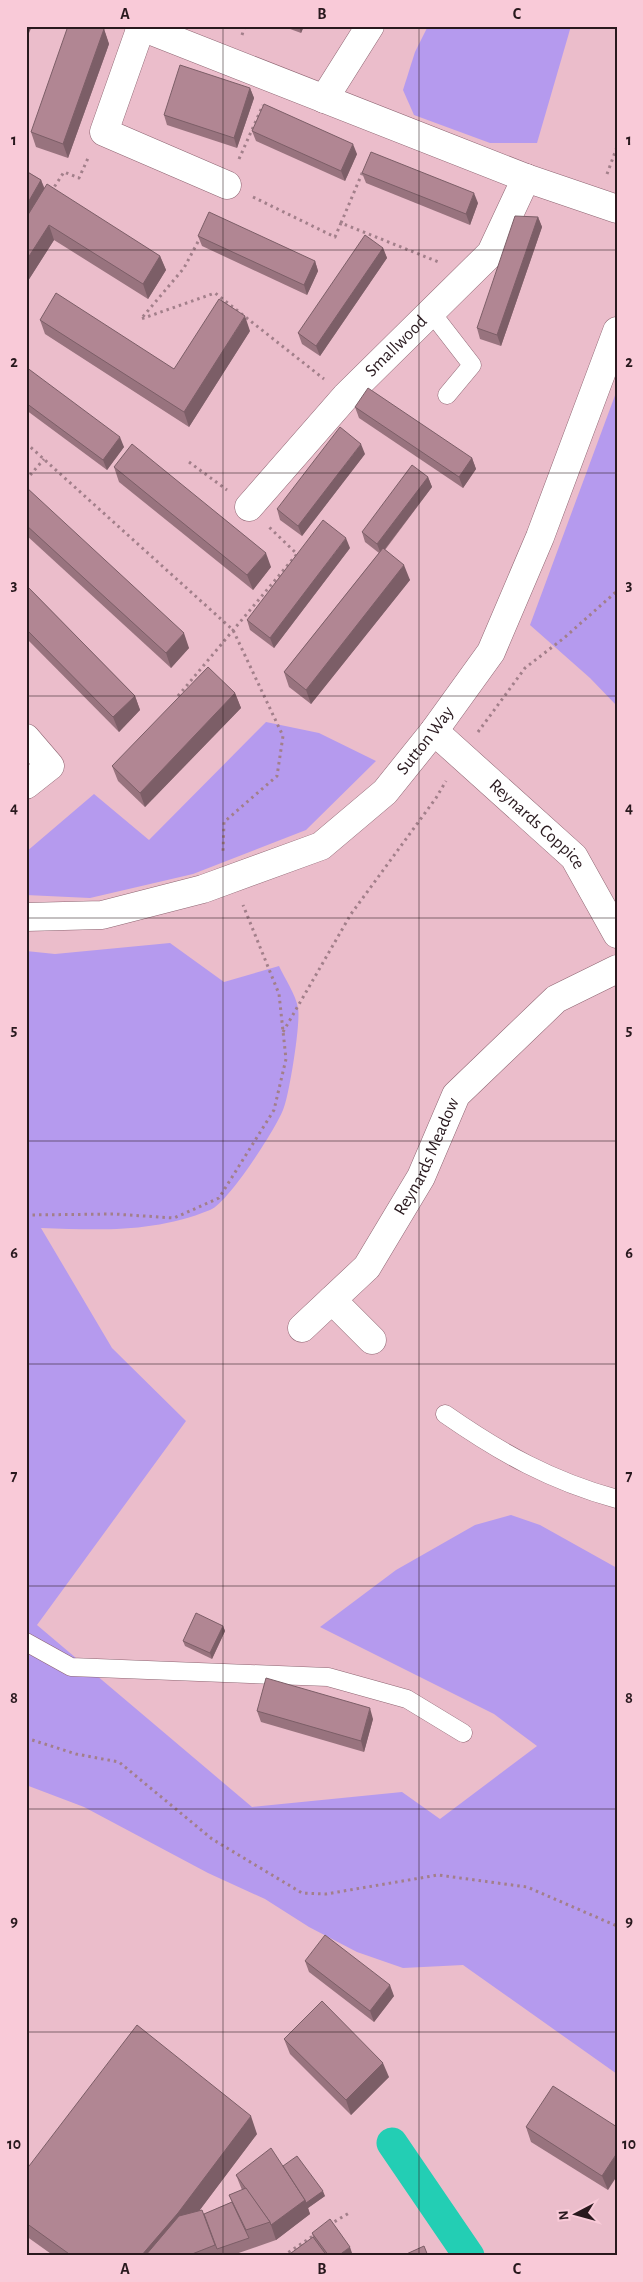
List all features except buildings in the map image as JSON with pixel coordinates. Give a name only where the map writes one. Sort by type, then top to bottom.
[{"type":"street","points":[[324,99],[370,26]]},
{"type":"street","points":[[227,185],[104,132],[140,27],[526,178],[617,209]]},
{"type":"street","name":"Smallwood","points":[[249,507],[346,396],[491,253],[526,178]]},
{"type":"street","name":"Sutton Way","points":[[26,917],[102,915],[203,889],[321,846],[385,792],[434,731],[491,652],[540,537],[617,331]]},
{"type":"street","name":"Reynards Coppice","points":[[434,731],[574,857],[617,934]]},
{"type":"street","points":[[26,738],[50,766],[26,785]]},
{"type":"street","name":"Reynards Meadow","points":[[302,1328],[367,1267],[421,1177],[456,1095],[556,999],[617,968]]},
{"type":"street","points":[[332,1300],[372,1340]]},
{"type":"lane","points":[[431,312],[472,365],[447,394]]},
{"type":"lane","points":[[445,1414],[529,1467],[588,1491],[617,1499]]},
{"type":"lane","points":[[26,1642],[71,1667],[328,1677],[407,1699],[464,1733]]},
{"type":"path","points":[[274,80],[227,185],[335,237],[364,168]]},
{"type":"path","points":[[48,197],[64,172],[79,178],[86,160],[104,132]]},
{"type":"path","points":[[341,223],[469,274]]},
{"type":"path","points":[[202,235],[184,268],[141,319],[215,293],[346,396]]},
{"type":"path","points":[[26,443],[233,630],[283,736],[277,776],[224,822],[223,855]]},
{"type":"path","points":[[26,480],[44,459]]},
{"type":"path","points":[[178,696],[297,554],[249,507],[189,462]]},
{"type":"path","points":[[283,1032],[351,914],[436,798],[460,756],[526,668],[564,638],[617,591]]},
{"type":"path","points":[[26,1215],[114,1214],[174,1218],[219,1198],[274,1110],[286,1059],[279,994],[243,903]]},
{"type":"path","points":[[26,1738],[76,1754],[119,1762],[212,1839],[302,1893],[326,1894],[438,1875],[527,1887],[617,1926]]},
{"type":"path","points":[[283,2256],[349,2213]]},
{"type":"shaded area","points":[[428,26],[571,26],[537,143],[490,143],[414,115],[403,90],[415,52]]},
{"type":"shaded area","points":[[617,390],[617,706],[590,678],[530,625]]},
{"type":"shaded area","points":[[266,722],[319,733],[376,761],[306,830],[193,874],[90,898],[26,895],[26,852],[94,794],[149,840]]},
{"type":"shaded area","points":[[170,943],[224,982],[279,966],[293,992],[298,1008],[296,1043],[288,1091],[283,1110],[261,1149],[239,1181],[218,1205],[210,1210],[168,1223],[147,1226],[106,1229],[41,1228],[112,1348],[186,1421],[37,1625],[252,1807],[402,1792],[440,1819],[537,1746],[494,1714],[320,1627],[396,1570],[475,1525],[511,1515],[540,1525],[617,1568],[617,2074],[463,1965],[403,1968],[357,1952],[309,1927],[265,1899],[208,1873],[84,1807],[26,1785],[26,951],[55,954]]},
{"type":"waterway","points":[[392,2143],[469,2256]]}]
